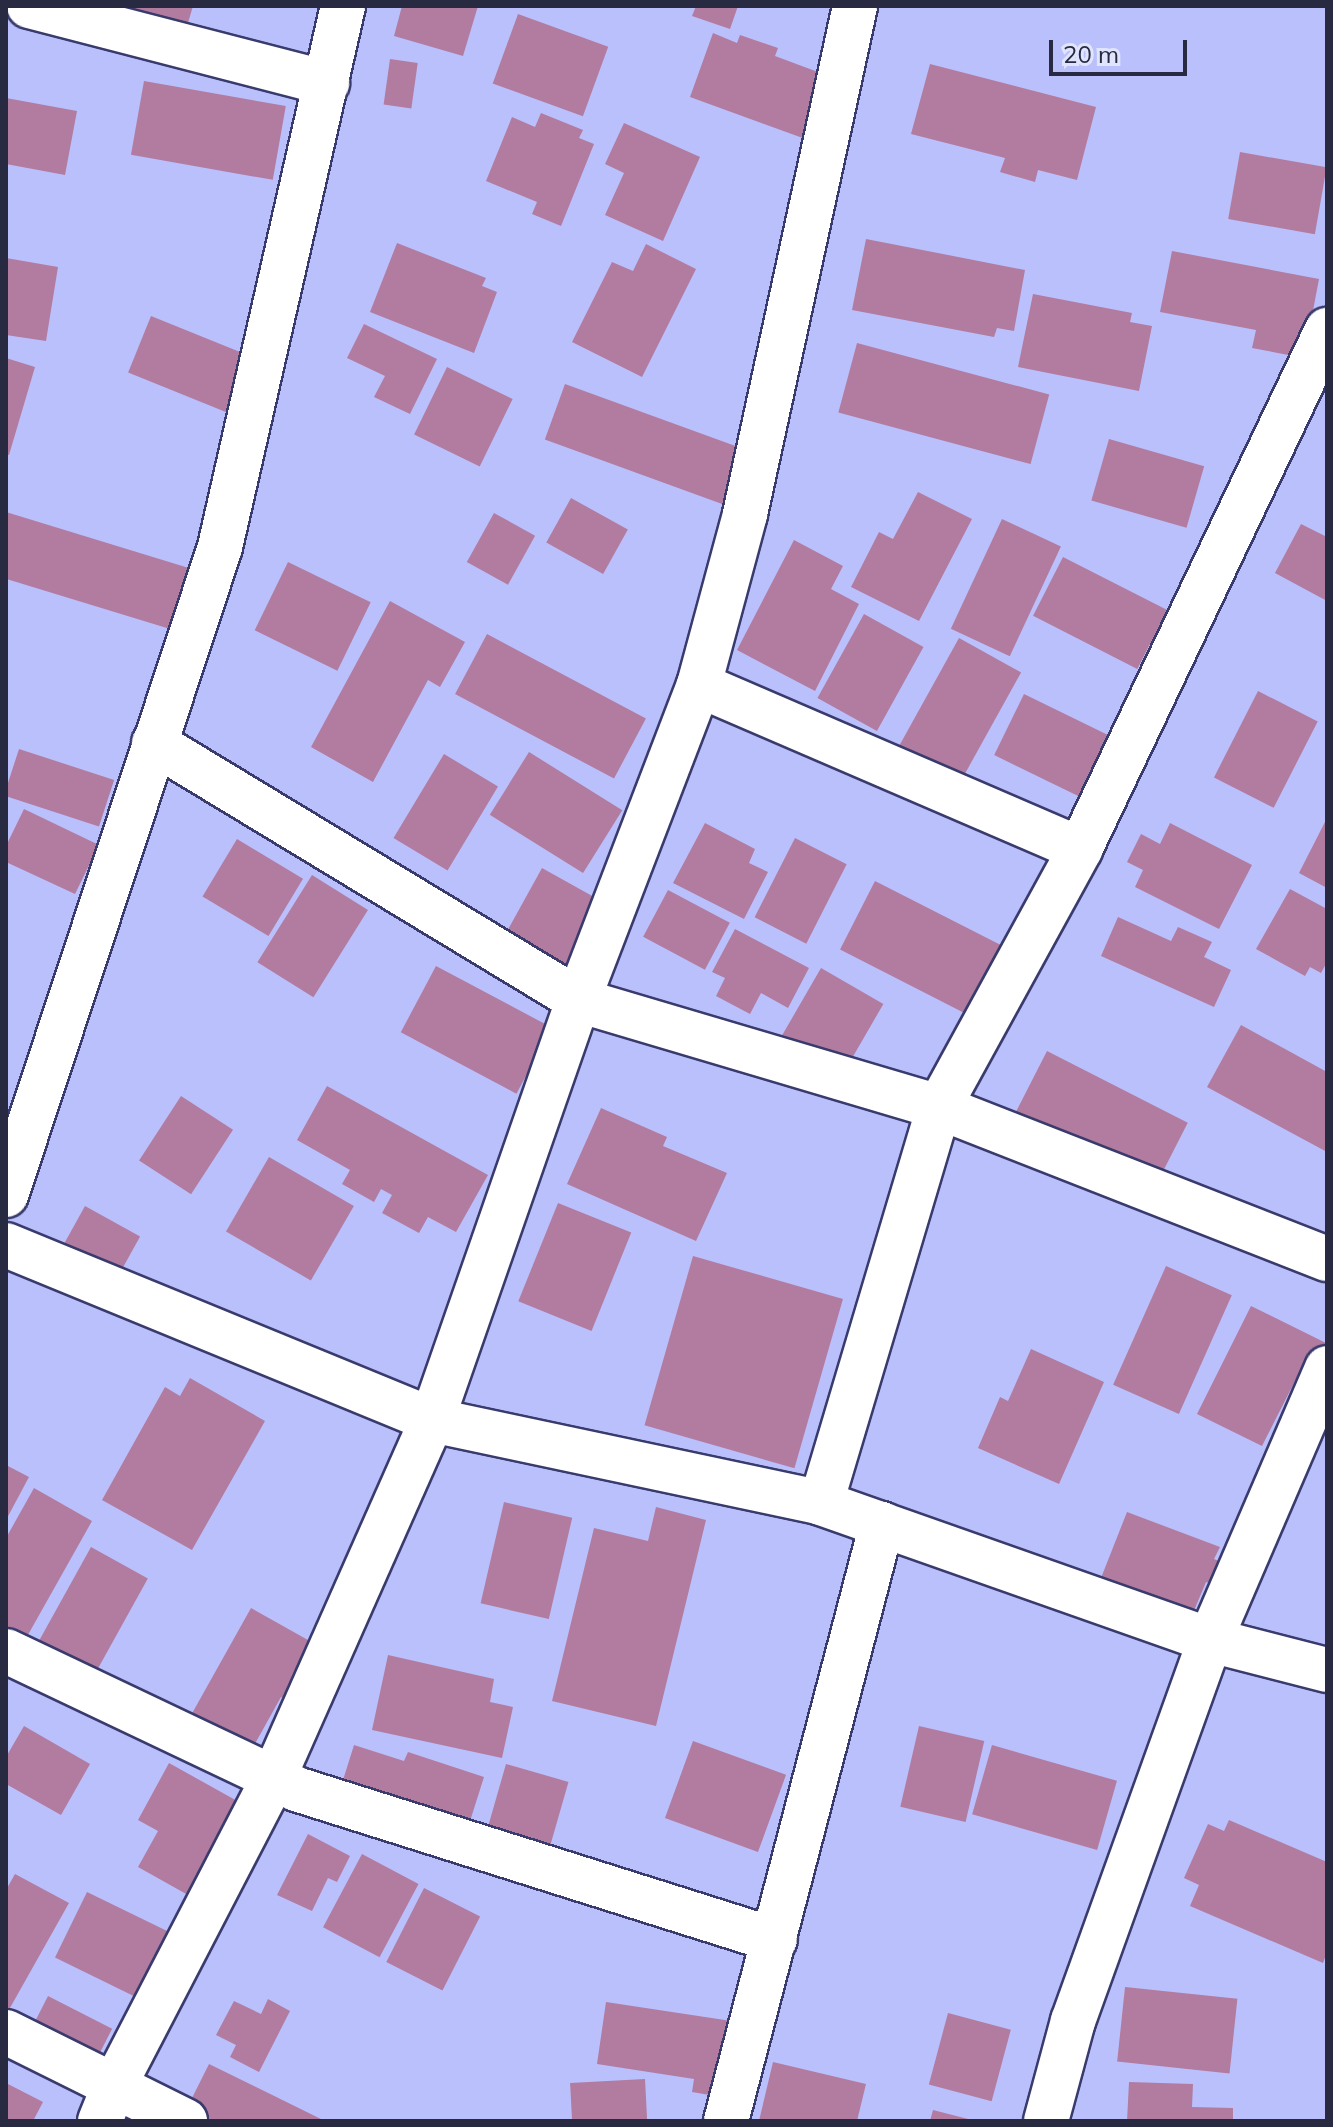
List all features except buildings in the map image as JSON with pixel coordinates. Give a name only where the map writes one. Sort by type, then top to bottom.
[{"type":"street","points":[[29,6],[327,83]]},
{"type":"street","points":[[6,1195],[220,547],[343,6]]},
{"type":"street","points":[[107,2103],[273,1779],[432,1420],[578,1000],[699,685],[745,514],[855,6]]},
{"type":"street","points":[[821,1503],[939,1107],[1080,849],[1327,330]]},
{"type":"street","points":[[699,685],[1080,849]]},
{"type":"street","points":[[154,743],[578,1000],[939,1107],[1327,1259]]},
{"type":"street","points":[[6,1245],[432,1420],[821,1503],[1210,1640],[1327,1670]]},
{"type":"street","points":[[1046,2121],[1073,2021],[1210,1640],[1327,1368]]},
{"type":"street","points":[[726,2121],[882,1524]]},
{"type":"street","points":[[6,1651],[273,1779],[775,1940]]},
{"type":"street","points":[[6,2032],[107,2103],[185,2121]]}]
